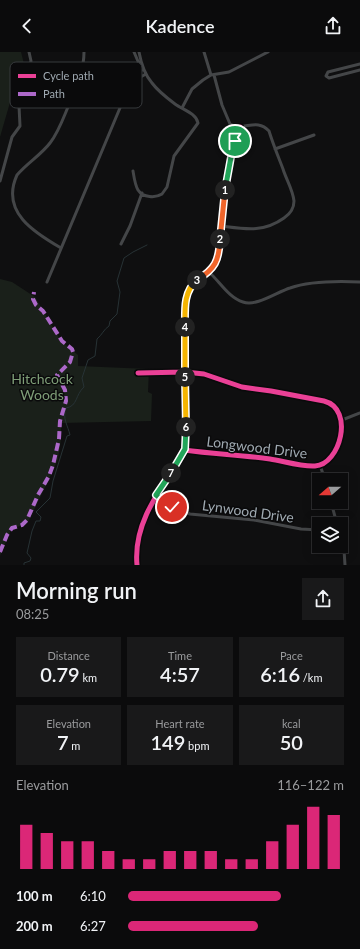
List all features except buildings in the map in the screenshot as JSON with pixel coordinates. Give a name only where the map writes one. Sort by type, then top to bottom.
[{"type":"street","points":[[29,52],[31,62]]},
{"type":"street","points":[[83,62],[84,52]]},
{"type":"street","points":[[134,52],[138,62]]},
{"type":"street","points":[[139,52],[142,62]]},
{"type":"street","points":[[204,52],[227,119],[233,126],[240,127],[255,124],[269,131],[294,198],[294,205],[290,214],[264,228],[255,229],[222,226]]},
{"type":"street","points":[[182,108],[192,90],[203,80],[213,75],[228,72],[263,53],[268,52]]},
{"type":"street","points":[[142,62],[145,73]]},
{"type":"street","points":[[360,64],[328,72],[326,76],[329,78],[360,70]]},
{"type":"street","points":[[133,171],[137,188],[142,193],[155,197],[165,192],[173,159],[198,125],[197,119],[157,90],[142,69]]},
{"type":"street","points":[[0,181],[12,137],[20,126],[19,108]]},
{"type":"street","points":[[8,194],[13,181],[18,174],[54,139],[67,108]]},
{"type":"street","points":[[47,282],[119,108]]},
{"type":"street","points":[[137,565],[136,556],[146,514],[184,450],[186,441],[186,295],[195,282],[209,272],[218,258],[228,169],[240,127]]},
{"type":"street","points":[[276,149],[314,135]]},
{"type":"street","points":[[121,244],[130,226],[142,193]]},
{"type":"street","points":[[15,217],[33,231],[61,248]]},
{"type":"street","points":[[209,272],[230,294],[246,303],[256,302],[288,288],[300,285],[360,282]]},
{"type":"street","points":[[138,373],[185,372],[209,375],[242,387],[330,402],[335,407],[342,420],[360,413]]},
{"type":"street","name":"Longwood Drive","points":[[184,450],[269,459],[310,466],[320,465],[329,460],[333,455],[342,429],[342,420]]},
{"type":"street","points":[[320,465],[323,473]]},
{"type":"street","name":"Lynwood Drive","points":[[156,495],[176,509],[190,514],[249,520],[312,530]]},
{"type":"street","points":[[345,553],[345,565]]},
{"type":"green space","points":[[0,52],[21,52],[24,62],[10,62],[10,102],[0,137]]},
{"type":"green space","name":"Hitchcock Woods","points":[[0,279],[12,282],[35,297],[61,341],[78,355],[78,366],[149,369],[148,392],[152,394],[151,421],[61,423],[61,439],[58,459],[50,477],[28,522],[11,530],[0,556]]},
{"type":"waterway","points":[[24,565],[24,563],[30,561],[31,558],[27,553],[32,531],[36,521],[40,521],[41,517],[36,512],[50,498],[53,481],[67,436],[70,435],[65,419],[66,408],[75,403],[79,393],[84,387],[82,378],[88,360],[95,356],[97,339],[109,326],[110,321],[117,314],[120,292],[117,281],[124,258],[147,245]]},
{"type":"marked path","points":[[0,552],[7,535],[12,528],[22,525],[27,520],[38,495],[49,476],[59,439],[60,421],[66,401],[65,390],[57,375],[70,362],[73,352],[72,349],[62,341],[43,311],[36,305],[33,299],[34,292]]},
{"type":"cycle path","points":[[137,565],[139,535],[144,521],[157,494],[184,451],[186,441],[186,298],[189,289],[211,269],[218,258],[228,169],[240,127]]},
{"type":"cycle path","points":[[138,373],[185,372],[204,374],[242,387],[324,401],[334,406],[339,414],[341,425],[337,447],[331,457],[324,463],[315,466],[184,450]]},
{"type":"route","points":[[172,507],[156,495],[182,456],[186,445],[184,355],[186,295],[195,282],[207,274],[214,266],[218,258],[228,169],[235,141]]}]
